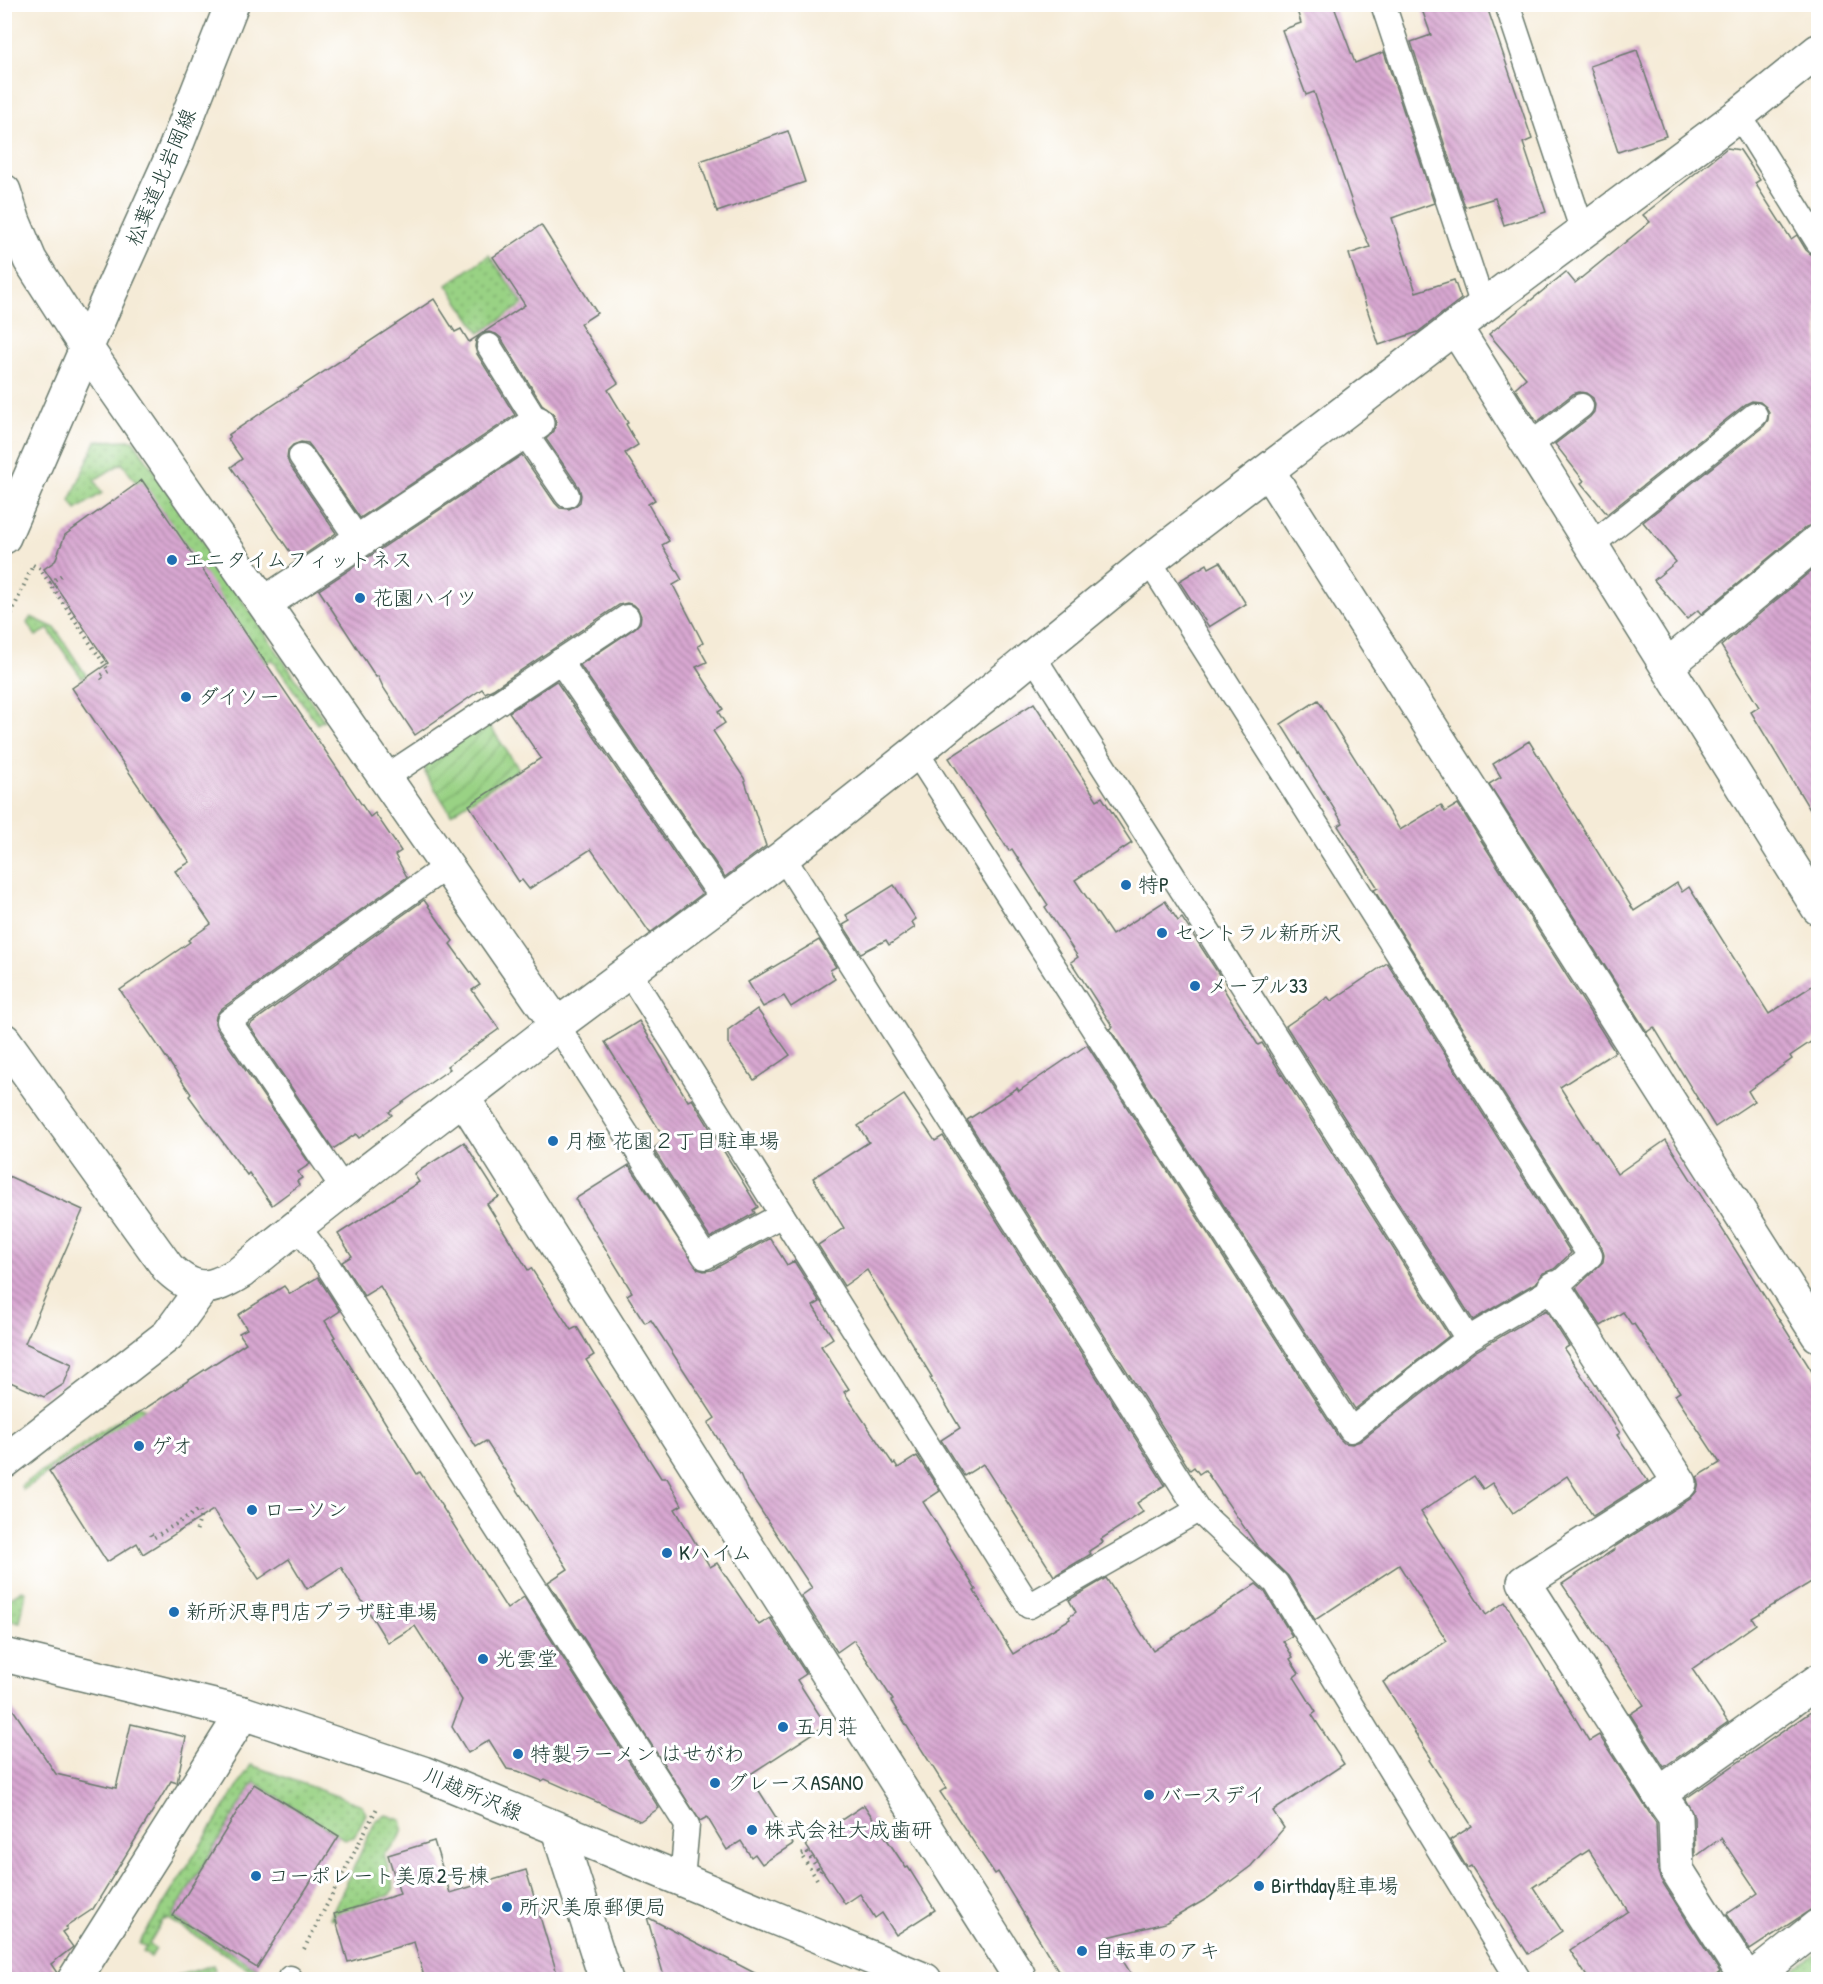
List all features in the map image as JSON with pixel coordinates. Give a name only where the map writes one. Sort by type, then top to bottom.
[{"type":"street","name":"松葉道北岩岡線","points":[[4,537],[173,154],[232,4]]},
{"type":"street","points":[[4,1040],[168,1268],[190,1286],[203,1287],[226,1281],[241,1272],[343,1188],[464,1099],[627,971],[725,902],[783,857],[916,752],[1149,561],[1455,327],[1738,115],[1818,51]]},
{"type":"street","points":[[4,191],[30,260],[87,349],[266,603],[557,1025]]},
{"type":"street","points":[[1455,327],[1818,906]]},
{"type":"street","points":[[266,603],[530,428]]},
{"type":"street","points":[[1268,471],[1818,1335]]},
{"type":"street","points":[[1668,665],[1818,541]]},
{"type":"street","points":[[464,1099],[1018,1974],[1016,1980]]},
{"type":"street","points":[[4,1462],[168,1335],[203,1287]]},
{"type":"street","points":[[1554,1288],[1680,1483],[1524,1582],[1675,1817],[1677,1870],[1748,1980],[1818,1926]]},
{"type":"street","name":"川越所沢線","points":[[4,1655],[243,1713],[423,1773],[925,1980]]},
{"type":"street","points":[[1659,1794],[1818,1681]]},
{"type":"street","points":[[74,1980],[243,1713]]},
{"type":"street","points":[[558,1830],[606,1980]]},
{"type":"lane","points":[[1383,4],[1483,306]]},
{"type":"lane","points":[[1507,4],[1583,232]]},
{"type":"lane","points":[[1738,115],[1818,242]]},
{"type":"lane","points":[[489,346],[567,495]]},
{"type":"lane","points":[[1529,446],[1581,406]]},
{"type":"lane","points":[[1591,545],[1755,416]]},
{"type":"lane","points":[[302,456],[359,541]]},
{"type":"lane","points":[[916,752],[1351,1430],[1468,1339],[1554,1288],[1590,1256],[1149,561]]},
{"type":"lane","points":[[386,777],[627,617]]},
{"type":"lane","points":[[1033,656],[1468,1339]]},
{"type":"lane","points":[[560,661],[725,902]]},
{"type":"lane","points":[[783,857],[1198,1510],[1276,1583],[1519,1980]]},
{"type":"lane","points":[[343,1188],[229,1021],[447,866]]},
{"type":"lane","points":[[627,971],[1029,1606],[1198,1510]]},
{"type":"lane","points":[[557,1025],[705,1257],[782,1215]]},
{"type":"lane","points":[[296,1226],[335,1276],[687,1826],[682,1879]]},
{"type":"path","points":[[33,565],[40,568],[109,671],[100,676],[104,681]]},
{"type":"path","points":[[50,583],[63,574]]},
{"type":"path","points":[[151,1534],[153,1538],[199,1510],[201,1515],[196,1532]]},
{"type":"path","points":[[290,1979],[377,1808]]},
{"type":"path","points":[[816,1879],[801,1855],[807,1852],[820,1872],[822,1869]]},
{"type":"green space","points":[[489,255],[523,304],[480,333],[447,285]]},
{"type":"green space","points":[[133,440],[324,720],[317,724],[272,659],[266,663],[122,463],[94,480],[102,493],[76,510],[70,501],[96,441]]},
{"type":"green space","points":[[31,617],[55,628],[86,675],[82,678],[48,629],[36,636],[27,623]]},
{"type":"green space","points":[[487,722],[519,769],[451,814],[425,773],[425,764]]},
{"type":"green space","points":[[139,1406],[146,1409],[23,1490],[21,1486]]},
{"type":"green space","points":[[22,1590],[26,1592],[20,1622],[5,1619],[5,1601]]},
{"type":"green space","points":[[251,1765],[362,1805],[366,1814],[354,1837],[344,1839],[254,1782],[172,1916],[268,1975],[265,1979],[169,1919],[163,1920],[149,1944],[156,1949],[151,1957],[143,1952],[146,1947],[139,1943]]},
{"type":"green space","points":[[386,1815],[401,1820],[402,1825],[398,1840],[384,1854],[394,1888],[389,1895],[354,1906],[354,1917],[344,1922],[330,1918],[376,1820]]},
{"type":"green space","points":[[1818,1952],[1818,1972],[1809,1979],[1789,1979],[1789,1974]]},
{"type":"green space","points":[[213,1965],[215,1970],[185,1979],[166,1979]]},
{"type":"building","points":[[1295,4],[1333,4],[1355,63],[1384,52],[1434,203],[1392,218],[1416,292],[1454,280],[1461,299],[1418,332],[1379,345],[1349,254],[1370,247],[1357,217],[1314,92],[1306,95],[1282,30],[1301,23]]},
{"type":"building","points":[[1420,4],[1486,4],[1532,139],[1523,143],[1546,212],[1504,225],[1495,198],[1465,207],[1411,42],[1431,35]]},
{"type":"building","points":[[1637,50],[1666,136],[1618,152],[1590,66]]},
{"type":"building","points":[[788,131],[805,182],[717,212],[700,161]]},
{"type":"building","points":[[1727,148],[1740,150],[1760,180],[1755,183],[1791,239],[1797,235],[1806,250],[1818,256],[1818,523],[1806,527],[1701,614],[1698,610],[1687,619],[1654,580],[1676,562],[1643,522],[1764,426],[1769,412],[1766,407],[1760,402],[1752,401],[1746,404],[1607,514],[1581,483],[1584,481],[1555,444],[1590,417],[1594,412],[1593,398],[1586,393],[1573,394],[1537,422],[1515,388],[1526,378],[1489,334],[1566,272],[1575,283],[1650,222],[1643,215]]},
{"type":"building","points":[[541,225],[597,313],[580,324],[618,383],[608,390],[638,445],[625,453],[655,500],[648,504],[669,541],[662,545],[682,580],[673,585],[703,643],[698,646],[707,662],[696,667],[723,709],[718,712],[725,723],[713,731],[744,778],[766,846],[725,877],[580,665],[640,623],[641,616],[634,605],[627,603],[619,605],[493,689],[485,693],[482,689],[415,735],[319,590],[522,455],[560,508],[569,509],[580,502],[579,487],[546,439],[554,431],[556,422],[553,413],[543,406],[501,338],[489,332],[481,334],[525,305],[493,257]]},
{"type":"building","points":[[434,299],[455,332],[461,329],[469,342],[481,334],[476,340],[477,354],[515,415],[360,518],[308,443],[301,442],[293,445],[288,450],[289,464],[336,533],[295,559],[231,467],[242,459],[228,439],[230,437],[228,435]]},
{"type":"building","points":[[142,480],[370,817],[375,813],[401,851],[395,855],[407,877],[221,1009],[216,1016],[217,1029],[310,1164],[298,1172],[302,1178],[297,1181],[299,1185],[272,1205],[189,1096],[191,1094],[120,990],[190,942],[188,940],[211,924],[175,871],[190,862],[72,688],[108,663],[44,569],[55,561],[65,535]]},
{"type":"building","points":[[1220,562],[1246,604],[1209,627],[1179,581],[1207,564],[1209,568]]},
{"type":"building","points":[[1818,565],[1818,823],[1751,712],[1759,707],[1721,646]]},
{"type":"building","points":[[556,681],[702,894],[650,933],[591,849],[529,889],[522,880],[519,882],[469,805],[541,758],[509,712]]},
{"type":"building","points":[[1318,700],[1400,830],[1441,805],[1445,812],[1458,804],[1615,1052],[1560,1087],[1617,1174],[1666,1140],[1818,1381],[1818,1578],[1752,1618],[1756,1624],[1692,1669],[1728,1722],[1664,1767],[1630,1714],[1644,1705],[1562,1584],[1615,1549],[1614,1547],[1690,1499],[1697,1491],[1699,1483],[1697,1477],[1720,1463],[1675,1395],[1680,1392],[1634,1324],[1632,1325],[1623,1312],[1601,1326],[1576,1288],[1603,1262],[1602,1248],[1374,890],[1378,888],[1338,826],[1343,823],[1281,724]]},
{"type":"building","points":[[1034,703],[1097,800],[1102,797],[1132,843],[1075,880],[1112,935],[1165,901],[1178,921],[1182,918],[1220,976],[1217,978],[1258,1045],[1262,1043],[1449,1336],[1355,1409],[1110,1029],[1113,1027],[1071,962],[1078,957],[1045,907],[1048,905],[1012,849],[1009,851],[949,758]]},
{"type":"building","points":[[1529,741],[1634,911],[1677,883],[1682,892],[1689,887],[1769,1014],[1818,982],[1818,1037],[1790,1056],[1792,1059],[1748,1091],[1754,1101],[1715,1127],[1654,1027],[1647,1032],[1489,784],[1501,777],[1493,764]]},
{"type":"building","points":[[894,885],[916,919],[912,922],[915,927],[889,945],[886,940],[861,953],[843,925],[850,921],[846,915]]},
{"type":"building","points":[[424,900],[453,941],[450,944],[480,985],[472,990],[499,1029],[447,1066],[450,1069],[389,1112],[392,1115],[359,1138],[356,1134],[333,1149],[249,1025]]},
{"type":"building","points":[[819,940],[836,967],[830,970],[835,979],[791,1007],[784,996],[763,1007],[748,982]]},
{"type":"building","points":[[1387,963],[1571,1253],[1554,1269],[1543,1273],[1537,1282],[1473,1320],[1286,1026],[1328,997],[1331,1001]]},
{"type":"building","points":[[757,1009],[790,1055],[754,1080],[728,1043],[728,1030]]},
{"type":"building","points":[[639,1021],[688,1101],[692,1099],[758,1207],[753,1210],[755,1213],[710,1238],[653,1149],[665,1139],[605,1042]]},
{"type":"building","points":[[1087,1045],[1344,1443],[1352,1444],[1360,1441],[1476,1351],[1546,1310],[1569,1346],[1564,1349],[1620,1433],[1617,1435],[1648,1481],[1593,1516],[1567,1476],[1513,1513],[1492,1483],[1483,1489],[1474,1476],[1421,1512],[1486,1615],[1505,1602],[1589,1741],[1599,1735],[1656,1823],[1658,1871],[1661,1880],[1720,1972],[1710,1980],[1589,1980],[1570,1950],[1628,1911],[1589,1850],[1533,1887],[1562,1931],[1528,1954],[1471,1866],[1467,1868],[1450,1840],[1472,1826],[1429,1760],[1431,1758],[1383,1682],[1447,1641],[1399,1565],[1315,1620],[1288,1576],[1257,1546],[1205,1470],[1199,1474],[1194,1467],[1190,1470],[967,1120],[1017,1088],[1019,1091]]},
{"type":"building","points":[[904,1095],[935,1141],[943,1136],[1165,1485],[1137,1503],[1143,1512],[1101,1539],[1103,1542],[1089,1551],[1091,1554],[1054,1576],[983,1464],[964,1476],[941,1440],[960,1428],[867,1270],[844,1286],[818,1245],[844,1228],[813,1178],[869,1142],[858,1126]]},
{"type":"building","points":[[464,1142],[499,1197],[487,1204],[528,1270],[531,1268],[571,1330],[577,1327],[594,1355],[586,1360],[661,1478],[667,1478],[682,1505],[675,1509],[710,1567],[717,1563],[759,1625],[770,1618],[806,1674],[797,1680],[826,1725],[752,1773],[758,1784],[756,1786],[793,1844],[762,1864],[755,1854],[751,1857],[741,1841],[727,1850],[707,1817],[700,1821],[548,1582],[568,1569],[486,1441],[476,1447],[380,1286],[364,1296],[342,1262],[352,1256],[338,1234],[419,1182],[414,1174]]},
{"type":"building","points":[[629,1165],[698,1269],[712,1270],[770,1238],[787,1265],[794,1261],[820,1302],[813,1306],[833,1338],[821,1346],[849,1389],[844,1392],[893,1464],[895,1463],[898,1468],[917,1456],[940,1491],[923,1502],[1013,1654],[1070,1619],[1069,1617],[1076,1612],[1069,1600],[1106,1578],[1153,1651],[1256,1584],[1265,1592],[1292,1636],[1283,1641],[1299,1673],[1294,1677],[1316,1712],[1312,1715],[1344,1764],[1273,1811],[1284,1828],[1251,1866],[1208,1898],[1165,1923],[1108,1937],[1135,1980],[1064,1980],[998,1872],[995,1874],[940,1792],[946,1788],[854,1640],[837,1652],[801,1596],[812,1588],[746,1488],[740,1474],[708,1423],[715,1418],[651,1320],[645,1323],[627,1295],[632,1292],[575,1199]]},
{"type":"building","points":[[4,1174],[83,1210],[25,1343],[72,1364],[64,1384],[44,1397],[8,1381],[4,1388]]},
{"type":"building","points":[[318,1277],[340,1311],[325,1321],[335,1337],[333,1338],[417,1474],[420,1472],[507,1609],[524,1597],[659,1808],[640,1821],[545,1779],[542,1781],[507,1769],[489,1740],[468,1753],[452,1727],[462,1700],[415,1626],[388,1643],[341,1567],[307,1589],[289,1559],[259,1579],[213,1510],[143,1554],[137,1543],[107,1562],[49,1471],[246,1343],[239,1333],[247,1329],[238,1315],[284,1286],[290,1294]]},
{"type":"building","points":[[4,1696],[56,1774],[116,1788],[131,1724],[186,1737],[177,1783],[171,1781],[93,1909],[62,1932],[73,1947],[51,1964],[57,1973],[55,1980],[4,1980]]},
{"type":"building","points":[[1818,1707],[1818,1905],[1750,1950],[1727,1914],[1758,1893],[1721,1838],[1695,1857],[1694,1816],[1685,1799]]},
{"type":"building","name":"コーポレート美原2号棟","points":[[254,1784],[339,1836],[257,1968],[173,1916]]},
{"type":"building","points":[[864,1805],[935,1910],[896,1935],[882,1913],[875,1918],[860,1894],[845,1904],[805,1844]]},
{"type":"building","points":[[434,1841],[450,1893],[526,1870],[559,1980],[425,1980],[414,1942],[348,1962],[334,1914],[400,1894],[388,1855]]},
{"type":"building","points":[[647,1917],[768,1980],[665,1980]]},
{"type":"place","name":"エニタイムフィットネス","points":[[172,560]]},
{"type":"place","name":"花園ハイツ","points":[[360,598]]},
{"type":"place","name":"ダイソー","points":[[186,697]]},
{"type":"place","name":"特P","points":[[1126,885]]},
{"type":"place","name":"セントラル新所沢","points":[[1162,933]]},
{"type":"place","name":"メープル33","points":[[1195,986]]},
{"type":"place","name":"月極 花園２丁目駐車場","points":[[553,1141]]},
{"type":"place","name":"ゲオ","points":[[139,1446]]},
{"type":"place","name":"ローソン","points":[[252,1510]]},
{"type":"place","name":"Kハイム","points":[[667,1553]]},
{"type":"place","name":"新所沢専門店プラザ駐車場","points":[[174,1612]]},
{"type":"place","name":"光雲堂","points":[[483,1659]]},
{"type":"place","name":"五月荘","points":[[783,1727]]},
{"type":"place","name":"特製ラーメン はせがわ","points":[[518,1754]]},
{"type":"place","name":"グレースASANO","points":[[715,1783]]},
{"type":"place","name":"バースデイ","points":[[1149,1795]]},
{"type":"place","name":"株式会社大成歯研","points":[[752,1830]]},
{"type":"place","name":"コーポレート美原2号棟","points":[[256,1876]]},
{"type":"place","name":"Birthday駐車場","points":[[1259,1886]]},
{"type":"place","name":"所沢美原郵便局","points":[[507,1907]]},
{"type":"place","name":"自転車のアキ","points":[[1082,1951]]}]
